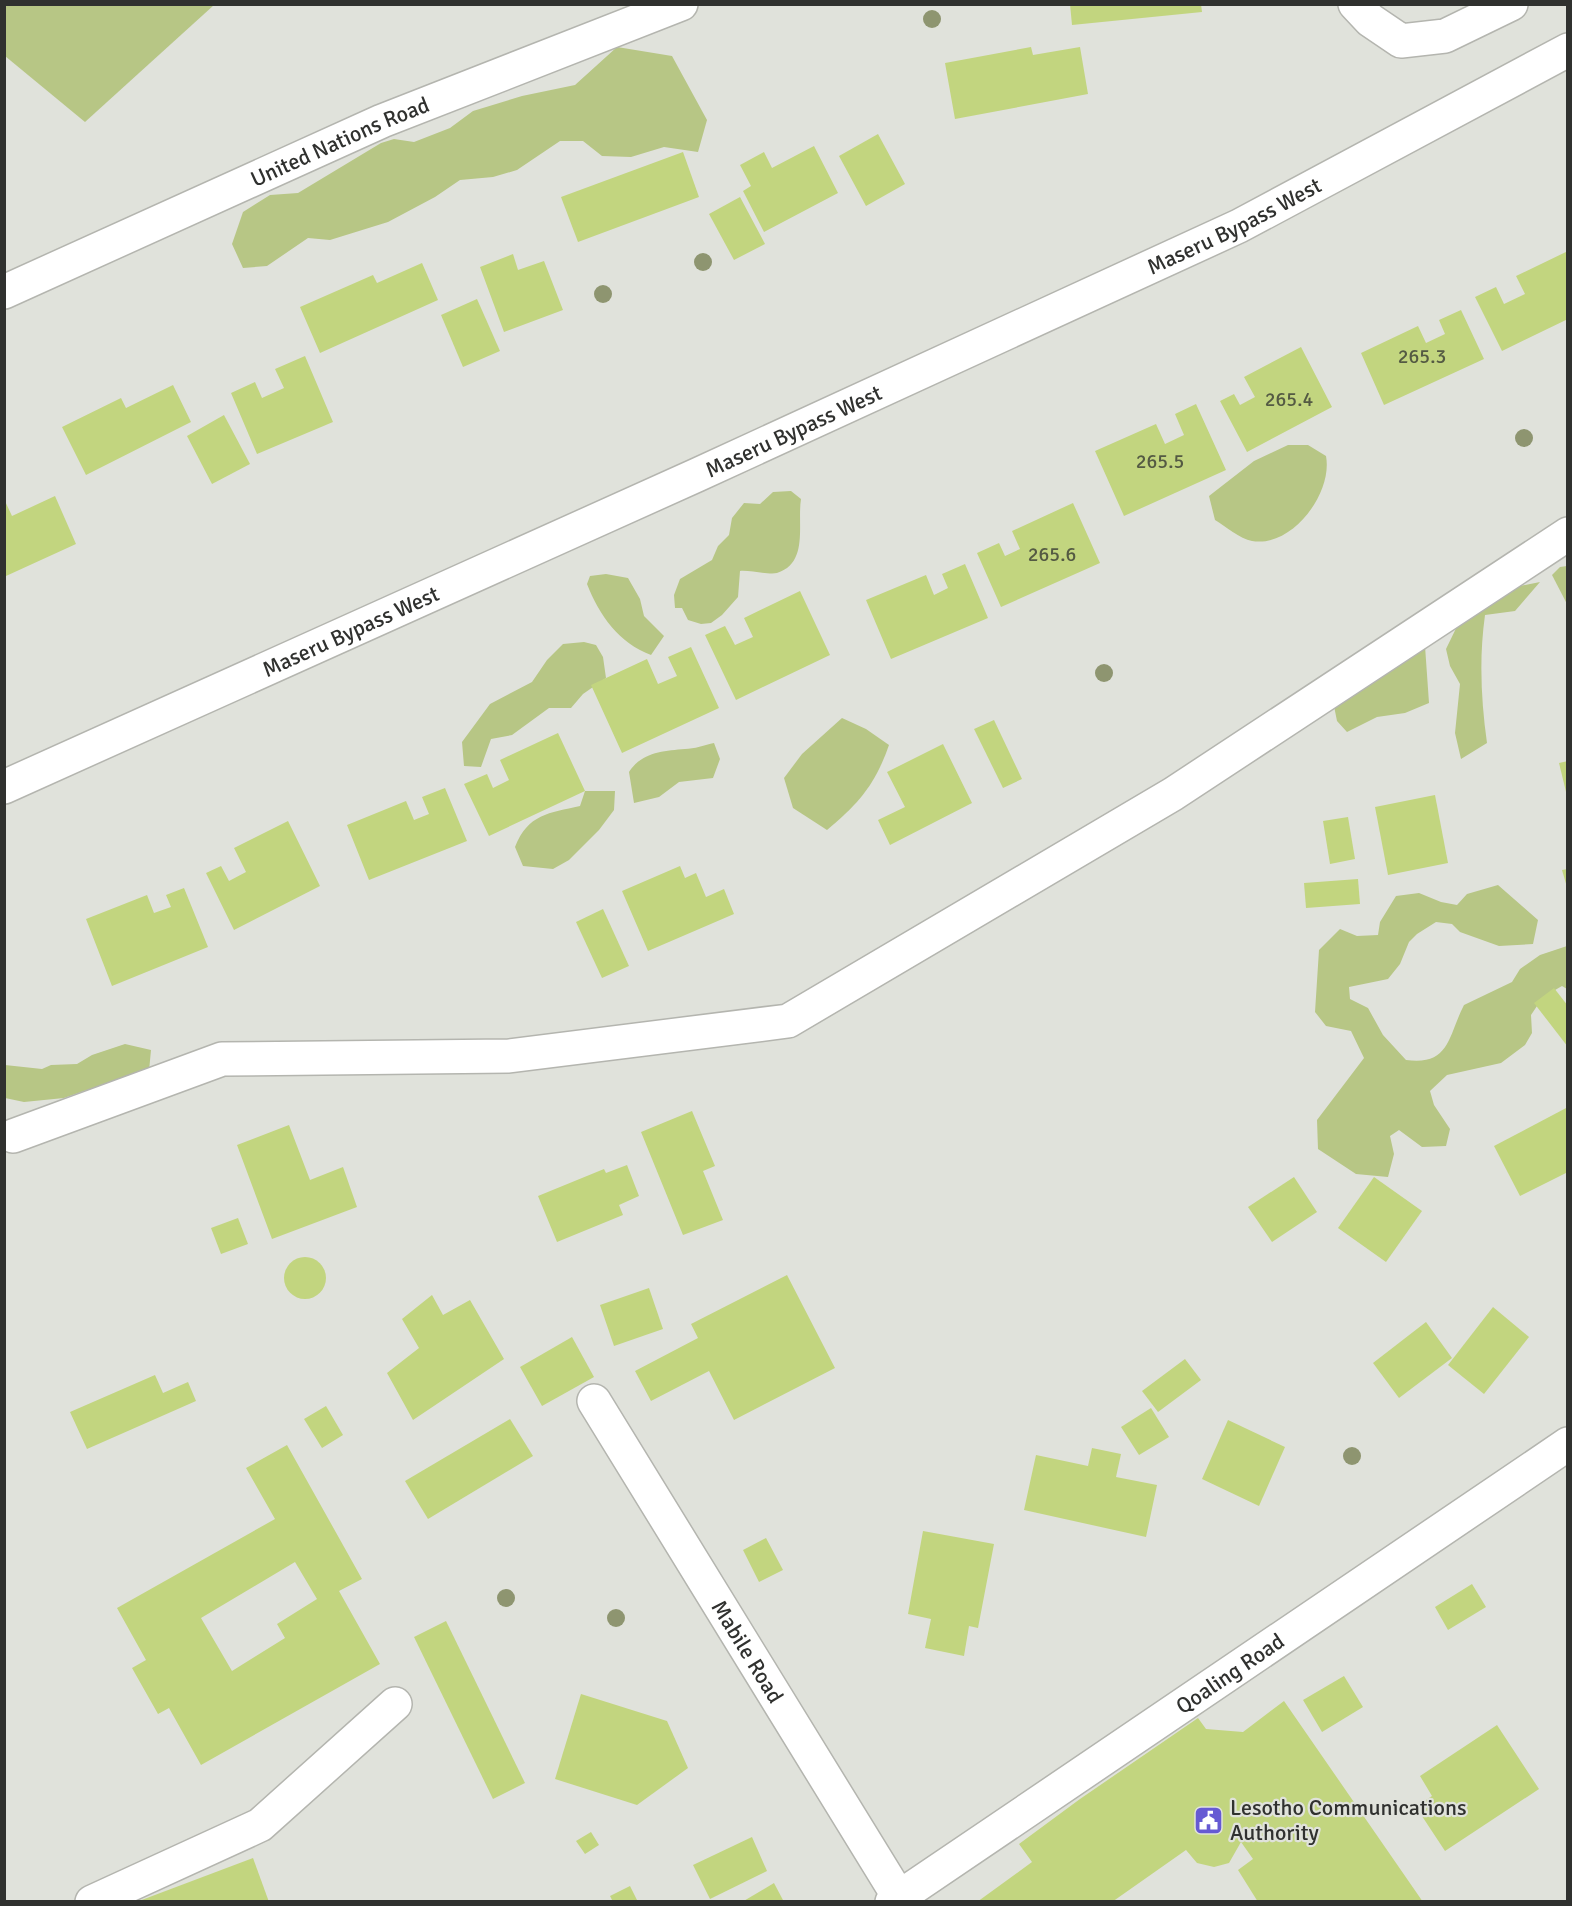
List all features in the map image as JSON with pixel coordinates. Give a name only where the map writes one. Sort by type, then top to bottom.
[{"type":"street","name":"United Nations Road","points":[[4,292],[382,121],[681,4]]},
{"type":"street","points":[[1355,4],[1370,20],[1401,41],[1445,36],[1511,4]]},
{"type":"street","name":"Maseru Bypass West","points":[[4,787],[686,480],[1239,226],[1568,50]]},
{"type":"street","points":[[13,1136],[222,1059],[509,1056],[788,1021],[1173,794],[1568,534]]},
{"type":"street","name":"Mabile Road","points":[[594,1401],[898,1900]]},
{"type":"street","name":"Qoaling Road","points":[[898,1900],[1568,1444]]},
{"type":"street","points":[[92,1902],[260,1825],[395,1704]]},
{"type":"green space","points":[[4,5],[214,5],[85,122],[5,56]]},
{"type":"green space","points":[[617,47],[672,56],[707,120],[698,152],[664,147],[631,157],[602,156],[583,141],[560,141],[517,170],[493,177],[460,180],[435,197],[388,222],[330,240],[308,238],[267,266],[243,268],[232,244],[243,212],[270,195],[298,193],[381,143],[394,139],[414,142],[450,128],[473,111],[522,96],[575,85]]},
{"type":"green space","points":[[1288,445],[1308,445],[1326,456],[1323,486],[1307,515],[1295,527],[1267,541],[1247,540],[1215,520],[1209,496],[1254,461]]},
{"type":"green space","points":[[791,491],[801,499],[800,542],[794,561],[777,573],[740,571],[738,597],[722,615],[711,623],[701,624],[688,620],[682,608],[675,608],[674,595],[680,579],[712,560],[718,546],[729,535],[732,518],[744,503],[760,504],[773,492]]},
{"type":"green space","points":[[1568,566],[1567,604],[1552,575],[1560,567]]},
{"type":"green space","points":[[606,574],[628,578],[640,599],[644,616],[664,636],[651,655],[629,643],[604,617],[587,584],[590,576]]},
{"type":"green space","points":[[1540,582],[1515,611],[1485,615],[1482,679],[1487,743],[1461,759],[1455,733],[1460,684],[1450,666],[1446,649],[1464,612],[1510,588]]},
{"type":"green space","points":[[584,642],[596,645],[603,657],[606,678],[583,694],[571,708],[549,708],[512,735],[491,739],[481,767],[464,766],[462,742],[490,704],[532,682],[547,660],[563,644]]},
{"type":"green space","points":[[1425,646],[1429,703],[1405,713],[1377,717],[1347,732],[1337,721],[1334,706]]},
{"type":"green space","points":[[842,718],[866,729],[889,745],[878,771],[865,792],[827,830],[793,808],[784,778],[802,754]]},
{"type":"green space","points":[[714,743],[720,759],[713,778],[679,782],[659,797],[634,803],[629,772],[640,760],[661,752]]},
{"type":"green space","points":[[585,791],[615,791],[614,810],[599,830],[569,860],[553,869],[523,866],[515,847],[526,828],[533,821],[549,813],[580,806]]},
{"type":"green space","points":[[1498,885],[1538,920],[1533,944],[1499,946],[1460,932],[1452,924],[1436,922],[1409,942],[1400,964],[1388,979],[1349,987],[1350,999],[1368,1008],[1383,1035],[1406,1060],[1420,1061],[1431,1058],[1446,1046],[1464,1005],[1512,982],[1520,969],[1540,955],[1567,946],[1567,989],[1562,986],[1543,997],[1531,1015],[1532,1033],[1525,1045],[1501,1063],[1447,1075],[1430,1091],[1434,1105],[1450,1129],[1446,1146],[1422,1147],[1399,1130],[1390,1136],[1394,1154],[1388,1177],[1356,1174],[1318,1149],[1317,1120],[1364,1058],[1351,1031],[1326,1026],[1315,1012],[1319,950],[1340,929],[1357,936],[1378,935],[1380,922],[1396,896],[1419,893],[1441,902],[1457,905],[1467,894]]},
{"type":"green space","points":[[125,1044],[151,1050],[149,1071],[113,1089],[87,1090],[64,1098],[24,1102],[5,1098],[5,1065],[42,1069],[51,1065],[77,1064],[92,1055]]},
{"type":"building","points":[[1070,4],[1201,4],[1202,12],[1072,25]]},
{"type":"building","points":[[1031,47],[1033,55],[1080,47],[1088,94],[955,119],[945,63]]},
{"type":"building","points":[[878,134],[905,184],[866,206],[839,156]]},
{"type":"building","points":[[814,146],[838,193],[764,232],[743,191],[751,186],[740,165],[764,152],[772,168]]},
{"type":"building","points":[[683,152],[699,197],[578,242],[561,197]]},
{"type":"building","points":[[740,197],[765,244],[734,260],[709,214]]},
{"type":"building","points":[[1568,251],[1568,319],[1502,351],[1475,297],[1496,287],[1504,304],[1525,294],[1516,276]]},
{"type":"building","points":[[513,254],[518,270],[544,261],[563,310],[504,332],[480,267]]},
{"type":"building","points":[[422,263],[438,300],[320,353],[300,307],[373,275],[377,283]]},
{"type":"building","points":[[477,299],[500,351],[463,367],[441,315]]},
{"type":"building","points":[[1461,310],[1484,359],[1384,405],[1361,353],[1418,326],[1426,343],[1445,334],[1439,320]]},
{"type":"building","points":[[1301,347],[1332,407],[1247,452],[1220,401],[1234,394],[1240,405],[1255,397],[1244,377]]},
{"type":"building","points":[[305,356],[333,422],[257,454],[231,393],[255,382],[262,398],[284,388],[275,369]]},
{"type":"building","points":[[173,385],[191,422],[86,475],[62,427],[121,398],[126,408]]},
{"type":"building","points":[[1196,404],[1226,470],[1124,516],[1095,451],[1156,424],[1165,444],[1184,435],[1175,414]]},
{"type":"building","points":[[224,415],[250,464],[212,484],[187,436]]},
{"type":"building","points":[[55,496],[76,544],[6,576],[4,499],[12,516]]},
{"type":"building","points":[[1073,503],[1100,563],[1001,607],[977,553],[999,543],[1005,556],[1020,549],[1012,531]]},
{"type":"building","points":[[965,564],[988,618],[891,659],[866,600],[926,575],[934,595],[948,588],[942,574]]},
{"type":"building","points":[[800,591],[830,655],[736,700],[705,635],[725,626],[735,645],[753,637],[744,618]]},
{"type":"building","points":[[691,647],[719,708],[622,753],[591,685],[647,659],[658,684],[677,676],[668,657]]},
{"type":"building","points":[[994,720],[1022,779],[1003,788],[974,729]]},
{"type":"building","points":[[558,733],[585,791],[489,836],[464,784],[487,774],[493,788],[509,780],[500,760]]},
{"type":"building","points":[[943,744],[972,803],[890,845],[878,820],[905,807],[887,772]]},
{"type":"building","points":[[1568,761],[1568,796],[1567,796],[1559,763]]},
{"type":"building","points":[[445,788],[467,841],[369,880],[347,825],[406,801],[414,820],[429,814],[422,797]]},
{"type":"building","points":[[1435,795],[1448,863],[1388,875],[1375,807]]},
{"type":"building","points":[[1348,817],[1355,859],[1330,864],[1323,821]]},
{"type":"building","points":[[288,821],[320,886],[234,930],[206,873],[221,866],[229,881],[246,872],[234,848]]},
{"type":"building","points":[[680,866],[685,878],[696,873],[706,897],[724,889],[734,914],[648,951],[622,891]]},
{"type":"building","points":[[1568,869],[1568,887],[1567,887],[1562,870]]},
{"type":"building","points":[[1358,879],[1360,904],[1306,908],[1304,883]]},
{"type":"building","points":[[184,888],[208,947],[112,986],[86,919],[147,895],[154,913],[171,907],[166,895]]},
{"type":"building","points":[[603,909],[629,966],[602,978],[576,922]]},
{"type":"building","points":[[1554,988],[1568,1006],[1568,1047],[1534,1003]]},
{"type":"building","points":[[1568,1107],[1568,1172],[1520,1196],[1494,1146]]},
{"type":"building","points":[[692,1111],[715,1166],[703,1171],[723,1220],[683,1235],[641,1132]]},
{"type":"building","points":[[289,1125],[310,1180],[343,1167],[357,1207],[272,1239],[237,1145]]},
{"type":"building","points":[[627,1165],[639,1196],[619,1205],[623,1215],[557,1242],[538,1196],[604,1169],[606,1173]]},
{"type":"building","points":[[1294,1177],[1317,1212],[1272,1242],[1248,1207]]},
{"type":"building","points":[[1374,1177],[1422,1211],[1386,1262],[1338,1228]]},
{"type":"building","points":[[238,1218],[248,1244],[221,1254],[211,1228]]},
{"type":"building","points":[[305,1257],[320,1263],[326,1278],[320,1293],[305,1299],[290,1293],[284,1278],[290,1263]]},
{"type":"building","points":[[787,1275],[835,1368],[734,1420],[709,1371],[651,1401],[635,1371],[698,1338],[691,1324]]},
{"type":"building","points":[[649,1288],[663,1329],[614,1346],[600,1305]]},
{"type":"building","points":[[432,1295],[443,1315],[470,1300],[504,1359],[413,1420],[387,1373],[419,1348],[402,1319]]},
{"type":"building","points":[[1493,1307],[1529,1337],[1484,1394],[1448,1365]]},
{"type":"building","points":[[1426,1322],[1452,1358],[1399,1398],[1373,1363]]},
{"type":"building","points":[[572,1337],[594,1377],[542,1406],[520,1367]]},
{"type":"building","points":[[1185,1359],[1201,1380],[1158,1412],[1142,1391]]},
{"type":"building","points":[[155,1375],[163,1393],[188,1382],[196,1401],[87,1449],[70,1412]]},
{"type":"building","points":[[326,1406],[343,1435],[322,1448],[304,1419]]},
{"type":"building","points":[[1151,1408],[1169,1437],[1139,1455],[1121,1427]]},
{"type":"building","points":[[510,1419],[533,1456],[428,1519],[405,1481]]},
{"type":"building","points":[[1228,1420],[1285,1447],[1259,1506],[1202,1479]]},
{"type":"building","points":[[287,1445],[362,1579],[339,1591],[380,1664],[201,1765],[169,1708],[158,1714],[132,1668],[146,1660],[117,1608],[275,1519],[246,1468]],"holes":[[[295,1562],[317,1599],[277,1624],[285,1638],[232,1671],[201,1618]]]},
{"type":"building","points":[[1092,1448],[1121,1454],[1116,1477],[1157,1485],[1146,1537],[1024,1510],[1036,1455],[1088,1466]]},
{"type":"building","points":[[923,1531],[994,1544],[978,1628],[969,1626],[964,1656],[925,1648],[931,1619],[908,1614]]},
{"type":"building","points":[[766,1538],[783,1570],[759,1582],[743,1550]]},
{"type":"building","points":[[1472,1584],[1486,1607],[1448,1630],[1435,1607]]},
{"type":"building","points":[[446,1621],[525,1783],[493,1799],[414,1637]]},
{"type":"building","points":[[1344,1676],[1363,1707],[1322,1732],[1303,1700]]},
{"type":"building","points":[[581,1694],[667,1721],[688,1768],[637,1805],[555,1779]]},
{"type":"building","name":"Lesotho Communications Authority","points":[[1284,1701],[1423,1902],[1258,1902],[1238,1870],[1253,1859],[1241,1842],[1229,1863],[1214,1867],[1197,1863],[1186,1850],[1112,1902],[977,1902],[1032,1862],[1019,1844],[1198,1718],[1206,1729],[1243,1732]]},
{"type":"building","points":[[1497,1725],[1539,1789],[1445,1851],[1416,1807],[1432,1796],[1420,1776]]},
{"type":"building","points":[[591,1832],[599,1845],[585,1854],[576,1841]]},
{"type":"building","points":[[752,1837],[767,1871],[710,1899],[693,1865]]},
{"type":"building","points":[[253,1858],[269,1902],[139,1902],[139,1901]]},
{"type":"building","points":[[774,1883],[784,1902],[742,1902]]},
{"type":"building","points":[[630,1886],[638,1902],[613,1902],[610,1896]]},
{"type":"place","name":"Lesotho Communications Authority","points":[[1209,1820]]}]
